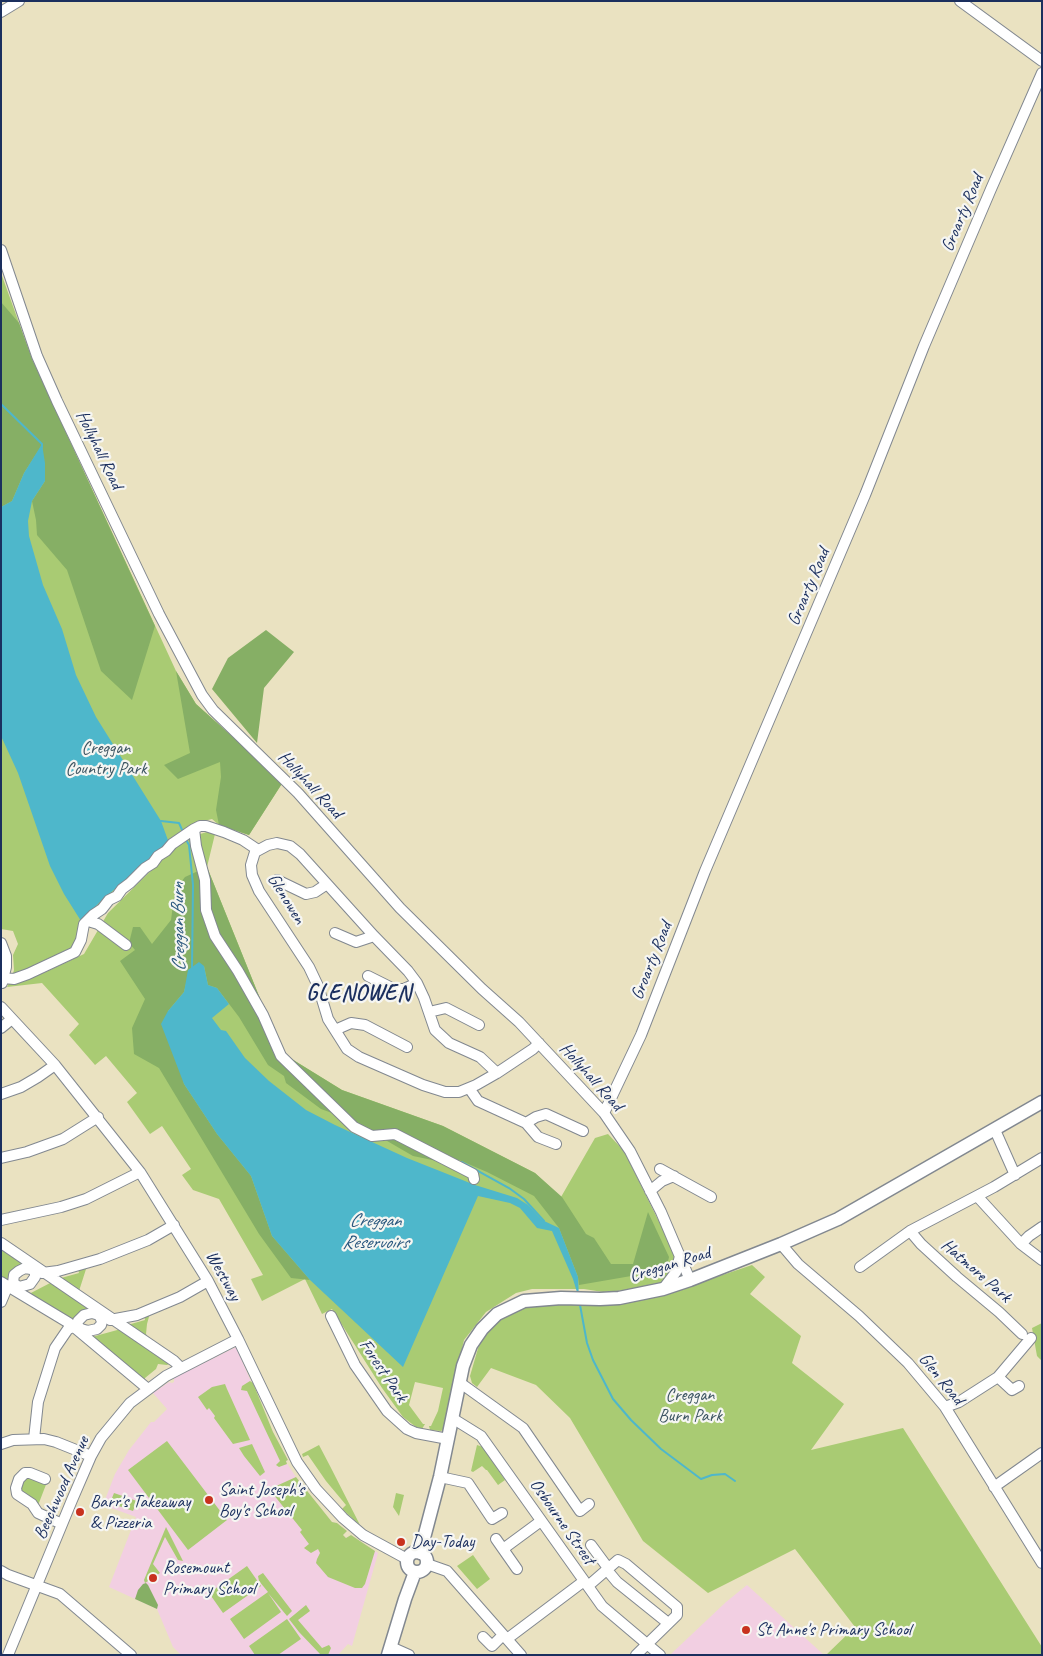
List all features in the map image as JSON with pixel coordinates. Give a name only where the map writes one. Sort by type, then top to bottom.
[{"type":"main road","name":"Creggan Road","points":[[420,1552],[440,1477],[459,1382],[471,1345],[482,1328],[497,1314],[510,1306],[540,1298],[619,1298],[663,1289],[690,1280],[838,1219],[1042,1102]]},
{"type":"main road","points":[[420,1552],[425,1557],[427,1564],[422,1572],[415,1572],[407,1566],[407,1559],[413,1553],[420,1552]]},
{"type":"main road","points":[[390,1651],[415,1572]]},
{"type":"street","points":[[1,12],[19,1]]},
{"type":"street","points":[[960,1],[1042,61]]},
{"type":"street","name":"Groarty Road","points":[[604,1113],[640,1034],[705,871],[857,513],[924,346],[1042,73]]},
{"type":"street","name":"Hollyhall Road","points":[[1,250],[37,356],[57,401],[159,614],[202,696],[213,710],[298,793],[400,908],[539,1043],[604,1113],[630,1151],[690,1280]]},
{"type":"street","points":[[1,943],[6,956],[3,981],[28,974],[75,952],[81,940],[84,924],[93,914],[106,906],[109,900],[117,896],[122,889],[172,844],[200,826],[224,832],[243,840],[258,850]]},
{"type":"street","points":[[188,833],[196,846],[205,880],[206,910],[215,936],[263,1015],[281,1056],[354,1127],[372,1136],[396,1134],[473,1174],[474,1179]]},
{"type":"street","name":"Glenowen","points":[[498,1073],[480,1057],[456,1047],[435,1030],[417,983],[408,971],[300,854],[290,846],[274,843],[258,850],[251,865],[252,876],[259,891],[309,967],[318,986],[328,1019],[347,1049],[359,1057],[424,1085],[445,1092],[459,1092],[498,1073],[539,1043]]},
{"type":"street","points":[[277,880],[306,894],[315,892],[327,884]]},
{"type":"street","points":[[88,920],[98,924],[126,945]]},
{"type":"street","points":[[335,933],[356,942],[374,936]]},
{"type":"street","points":[[368,976],[394,989],[404,990],[417,983]]},
{"type":"street","name":"Westway","points":[[1,1007],[55,1065],[140,1172],[208,1281],[297,1462],[317,1490],[343,1518],[363,1535],[407,1559]]},
{"type":"street","points":[[429,1012],[446,1008],[479,1025]]},
{"type":"street","points":[[1,1028],[12,1019]]},
{"type":"street","points":[[334,1030],[351,1023],[365,1025],[407,1047]]},
{"type":"street","points":[[1,1094],[21,1087],[38,1078],[55,1065]]},
{"type":"street","points":[[469,1088],[478,1101],[526,1123],[538,1137],[556,1144]]},
{"type":"street","points":[[526,1123],[546,1114],[583,1131]]},
{"type":"street","points":[[1,1158],[36,1149],[63,1138],[98,1117]]},
{"type":"street","points":[[995,1130],[1015,1175]]},
{"type":"street","name":"Hatmore Park","points":[[860,1267],[910,1231],[1015,1175],[1042,1158]]},
{"type":"street","points":[[660,1169],[711,1197]]},
{"type":"street","points":[[1,1220],[60,1208],[86,1199],[140,1172]]},
{"type":"street","points":[[650,1191],[662,1180],[674,1176]]},
{"type":"street","points":[[977,1196],[1021,1244],[1042,1260]]},
{"type":"street","points":[[1,1302],[8,1284],[19,1270],[25,1268],[39,1273],[100,1259],[148,1240],[174,1225]]},
{"type":"street","points":[[1021,1244],[1042,1226]]},
{"type":"street","name":"Hatmore Park","points":[[910,1231],[921,1244],[957,1277],[1029,1340],[998,1377]]},
{"type":"street","points":[[1,1243],[39,1273],[108,1320],[174,1361],[181,1368]]},
{"type":"street","name":"Glen Road","points":[[781,1244],[798,1264],[859,1316],[908,1363],[946,1407],[1042,1563]]},
{"type":"street","points":[[663,1289],[676,1272],[680,1256]]},
{"type":"street","points":[[8,1284],[75,1326],[88,1331],[97,1329],[108,1320],[137,1314],[180,1297],[208,1281]]},
{"type":"street","points":[[34,1439],[38,1402],[48,1367],[61,1337],[68,1329],[75,1326],[80,1318],[88,1314],[99,1315],[108,1320]]},
{"type":"street","name":"Forest Park","points":[[331,1316],[355,1365],[387,1412],[407,1429],[416,1433],[448,1439]]},
{"type":"street","points":[[75,1326],[148,1389]]},
{"type":"street","name":"Beechwood Avenue","points":[[8,1655],[91,1456],[101,1438],[130,1404],[148,1389],[166,1376],[238,1339]]},
{"type":"street","points":[[946,1407],[959,1402],[998,1377],[1013,1390]]},
{"type":"street","points":[[459,1382],[523,1428],[580,1511],[589,1504]]},
{"type":"street","name":"Osbourne Street","points":[[452,1418],[481,1436],[602,1606],[660,1655]]},
{"type":"street","points":[[1,1444],[13,1440],[34,1439],[56,1442],[91,1456]]},
{"type":"street","points":[[994,1487],[1042,1453]]},
{"type":"street","points":[[45,1479],[30,1473],[24,1474],[19,1479],[16,1488],[17,1494],[20,1498],[32,1504],[38,1513],[62,1524]]},
{"type":"street","points":[[440,1477],[468,1483],[492,1520],[502,1513]]},
{"type":"street","points":[[503,1549],[541,1521]]},
{"type":"street","points":[[496,1539],[517,1569]]},
{"type":"street","points":[[591,1545],[616,1582],[668,1623]]},
{"type":"street","points":[[483,1637],[492,1646],[608,1569],[618,1560],[626,1564],[677,1607],[676,1614],[636,1655]]},
{"type":"street","points":[[427,1564],[447,1571],[521,1655]]},
{"type":"street","points":[[1,1571],[8,1576],[60,1594],[131,1655]]},
{"type":"street","points":[[390,1651],[409,1655]]},
{"type":"shaded area","name":"Saint Joseph's Boy's School","points":[[236,1347],[273,1432],[288,1460],[286,1462],[296,1477],[332,1522],[337,1523],[347,1531],[343,1535],[346,1538],[351,1535],[378,1553],[352,1646],[348,1644],[338,1655],[181,1655],[173,1647],[157,1609],[109,1587],[136,1517],[103,1505],[115,1474],[129,1450],[151,1422],[154,1422],[167,1409],[153,1393],[169,1382],[174,1382],[174,1378]]},
{"type":"shaded area","name":"St Anne's Primary School","points":[[747,1585],[824,1655],[671,1654],[726,1602]]},
{"type":"green space","name":"Creggan Country Park","points":[[1,273],[32,359],[176,671],[196,704],[283,782],[249,835],[219,825],[212,819],[204,821],[132,875],[81,921],[75,948],[12,977],[14,970],[13,955],[18,944],[13,931],[1,929]]},
{"type":"green space","points":[[1,302],[19,323],[32,359],[155,626],[132,700],[101,671],[67,570],[37,535],[32,501],[45,481],[42,445],[24,473],[12,501],[1,507]]},
{"type":"green space","points":[[266,630],[294,652],[264,688],[257,743],[212,689],[228,658]]},
{"type":"green space","points":[[176,671],[196,704],[283,782],[249,835],[219,825],[216,810],[221,777],[220,762],[178,779],[164,765],[190,753]]},
{"type":"green space","points":[[207,832],[215,834],[207,867],[282,1053],[342,1090],[443,1126],[535,1173],[561,1197],[595,1138],[608,1134],[624,1151],[673,1250],[675,1261],[671,1274],[664,1282],[626,1290],[603,1292],[584,1289],[532,1289],[516,1293],[486,1312],[464,1340],[444,1429],[441,1431],[430,1430],[429,1426],[431,1426],[438,1411],[443,1388],[415,1382],[409,1405],[423,1424],[425,1424],[422,1429],[416,1427],[403,1417],[382,1388],[332,1309],[322,1314],[305,1279],[262,1301],[251,1279],[263,1275],[219,1199],[193,1190],[182,1175],[191,1169],[162,1126],[150,1134],[127,1102],[137,1093],[106,1056],[95,1065],[69,1035],[79,1024],[42,983],[7,987],[9,983],[41,974],[84,954],[108,913],[183,839]]},
{"type":"green space","points":[[207,867],[282,1053],[342,1090],[443,1126],[535,1173],[562,1197],[586,1234],[594,1238],[611,1264],[633,1264],[648,1212],[669,1257],[666,1270],[579,1285],[578,1277],[559,1228],[534,1196],[459,1160],[442,1162],[413,1156],[351,1120],[321,1109],[286,1083],[284,1076],[268,1065],[239,1017],[217,988],[208,985],[204,966],[186,984],[184,992],[168,1011],[184,1084],[217,1134],[251,1176],[272,1236],[310,1280],[291,1278],[259,1234],[159,1068],[134,1054],[132,1028],[145,999],[120,961],[135,950],[129,943],[133,927],[140,927],[152,944],[171,920],[175,890],[185,877]]},
{"type":"green space","points":[[1,1247],[26,1262],[5,1282],[1,1280]]},
{"type":"green space","name":"Creggan Burn Park","points":[[752,1265],[765,1277],[750,1294],[801,1336],[792,1363],[844,1404],[811,1450],[903,1428],[1042,1647],[1042,1655],[826,1655],[855,1627],[795,1549],[708,1593],[643,1541],[570,1418],[536,1385],[491,1368],[477,1387],[472,1383],[470,1376],[481,1338],[494,1323],[523,1306],[687,1287]]},
{"type":"green space","points":[[87,1266],[79,1291],[55,1275],[59,1274],[61,1278],[79,1273],[78,1269]]},
{"type":"green space","points":[[54,1281],[93,1309],[69,1322],[27,1295]]},
{"type":"green space","points":[[150,1313],[146,1334],[152,1345],[124,1326],[145,1320],[144,1315]]},
{"type":"green space","points":[[1042,1323],[1042,1361],[1037,1356],[1032,1328]]},
{"type":"green space","points":[[121,1329],[173,1362],[167,1365],[158,1364],[156,1369],[145,1378],[145,1381],[88,1338]]},
{"type":"green space","points":[[250,1381],[253,1383],[273,1432],[288,1460],[286,1461],[287,1464],[279,1467],[276,1465],[280,1461],[247,1391],[241,1390],[242,1386]]},
{"type":"green space","points":[[225,1384],[250,1440],[233,1444],[214,1418],[215,1416],[209,1408],[207,1410],[198,1397],[212,1387]]},
{"type":"green space","points":[[167,1441],[227,1520],[188,1550],[128,1470]]},
{"type":"green space","points":[[252,1444],[265,1472],[260,1476],[239,1448]]},
{"type":"green space","points":[[319,1445],[360,1525],[342,1509],[346,1505],[308,1455],[303,1457],[302,1454]]},
{"type":"green space","points":[[477,1445],[483,1447],[505,1480],[498,1485],[482,1466],[473,1472],[471,1471]]},
{"type":"green space","points":[[25,1476],[47,1482],[37,1508],[20,1494],[22,1480]]},
{"type":"green space","points":[[296,1477],[332,1522],[337,1523],[347,1531],[343,1535],[346,1538],[351,1535],[375,1551],[365,1584],[362,1588],[355,1588],[328,1577],[316,1563],[320,1553],[318,1549],[311,1553],[304,1548],[309,1544],[300,1532],[302,1530],[273,1494],[276,1493],[274,1487]]},
{"type":"green space","points":[[114,1493],[137,1501],[133,1511],[110,1503]]},
{"type":"green space","points":[[396,1493],[404,1495],[399,1516],[393,1507]]},
{"type":"green space","points":[[166,1527],[183,1561],[178,1560],[165,1537],[153,1564],[160,1573],[145,1583],[144,1580]]},
{"type":"green space","points":[[473,1555],[490,1579],[477,1589],[457,1566]]},
{"type":"green space","points":[[247,1566],[261,1586],[223,1613],[209,1593]]},
{"type":"green space","points":[[263,1573],[292,1611],[287,1616],[268,1593],[281,1612],[244,1639],[230,1619],[268,1592],[259,1581],[258,1576]]},
{"type":"green space","points":[[146,1583],[158,1605],[157,1609],[135,1599],[138,1590]]},
{"type":"green space","points":[[306,1605],[310,1611],[298,1620],[322,1648],[329,1645],[331,1648],[328,1655],[321,1655],[289,1619]]},
{"type":"green space","points":[[287,1619],[301,1639],[278,1655],[255,1655],[249,1646]]},
{"type":"water","points":[[42,444],[45,481],[32,501],[28,521],[29,536],[43,585],[62,629],[76,675],[96,717],[161,821],[169,843],[103,899],[81,921],[64,894],[50,866],[18,773],[1,736],[1,507],[12,501],[24,473]]},
{"type":"water","name":"Creggan Reservoirs","points":[[199,962],[204,966],[208,985],[217,988],[229,1004],[212,1018],[221,1030],[226,1031],[245,1058],[269,1081],[306,1110],[335,1125],[407,1158],[475,1185],[517,1198],[528,1205],[542,1220],[559,1228],[578,1277],[579,1299],[573,1279],[552,1231],[537,1228],[520,1208],[510,1203],[478,1196],[403,1367],[310,1280],[272,1236],[251,1176],[217,1134],[184,1084],[161,1024],[168,1011],[184,992],[188,970]]},
{"type":"waterway","name":"Creggan Burn","points":[[1,404],[42,444],[42,447]]},
{"type":"waterway","name":"Creggan Burn","points":[[161,821],[179,823],[183,832]]},
{"type":"waterway","name":"Creggan Burn","points":[[185,838],[189,845],[193,885],[192,968]]},
{"type":"waterway","points":[[462,1162],[509,1188],[524,1199],[544,1221]]},
{"type":"waterway","name":"Creggan Burn","points":[[580,1305],[587,1343],[593,1360],[613,1399],[631,1420],[661,1449],[701,1479],[712,1475],[725,1474],[735,1481]]},
{"type":"place","name":"Saint Joseph's Boy's School","points":[[209,1500]]},
{"type":"place","name":"Barr's Takeaway & Pizzeria","points":[[80,1512]]},
{"type":"place","name":"Day-Today","points":[[401,1542]]},
{"type":"place","name":"Rosemount Primary School","points":[[153,1578]]},
{"type":"place","name":"St Anne's Primary School","points":[[746,1630]]},
{"type":"district","name":"GLENOWEN","points":[[359,994]]}]
